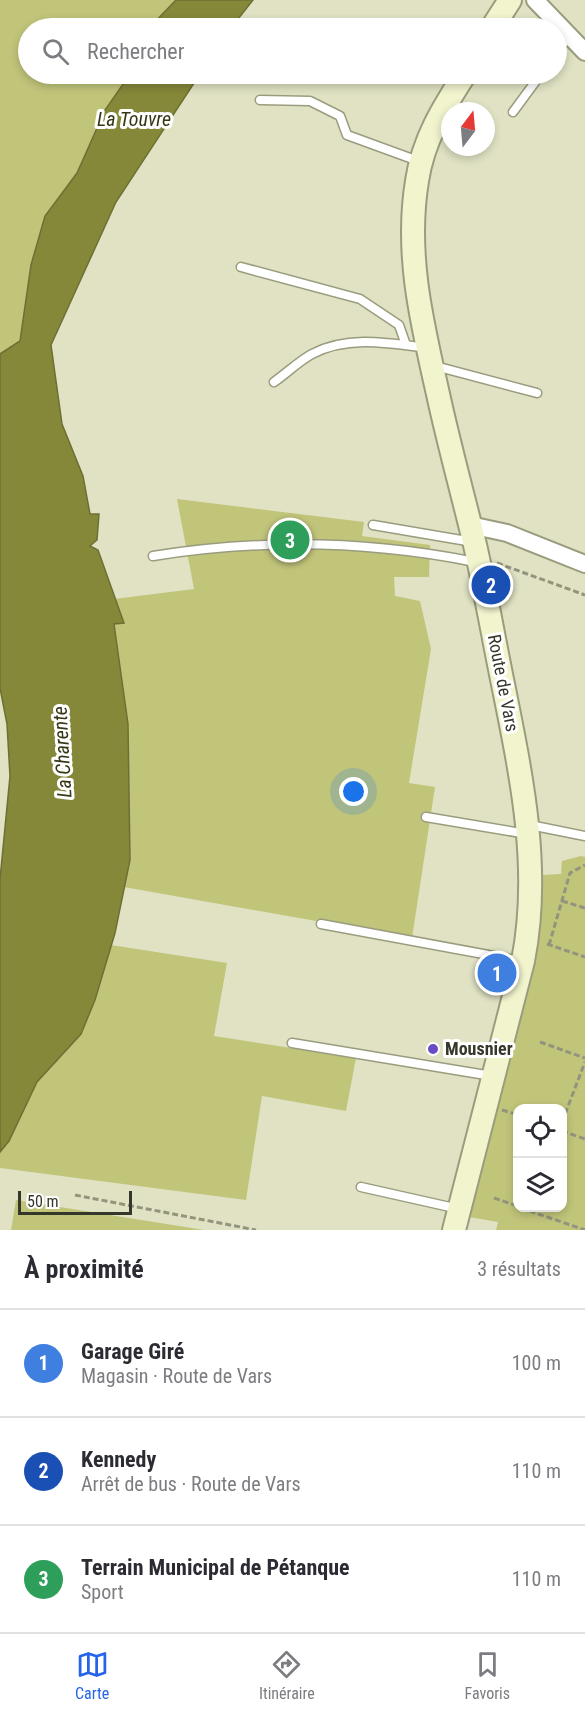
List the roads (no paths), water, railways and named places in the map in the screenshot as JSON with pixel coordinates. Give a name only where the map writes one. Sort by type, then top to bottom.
[{"type":"main road","points":[[498,18],[510,0]]},
{"type":"main road","name":"Route de Vars","points":[[457,1220],[492,1076],[533,948],[531,858],[520,768],[474,543],[422,353],[413,273],[413,222],[421,162],[435,121],[459,84]]},
{"type":"street","points":[[535,0],[552,18]]},
{"type":"street","points":[[569,36],[585,52]]},
{"type":"street","points":[[474,543],[507,533],[585,564]]},
{"type":"lane","points":[[513,112],[534,84]]},
{"type":"lane","points":[[260,100],[310,101],[340,116],[347,135],[421,162]]},
{"type":"lane","points":[[241,267],[360,299],[399,325],[422,353]]},
{"type":"lane","points":[[274,382],[312,354],[340,343],[365,341],[422,353],[537,393]]},
{"type":"lane","points":[[373,525],[474,543]]},
{"type":"lane","points":[[153,556],[199,549],[299,544],[433,554],[474,543]]},
{"type":"lane","points":[[426,817],[585,836]]},
{"type":"lane","points":[[321,924],[533,948]]},
{"type":"lane","points":[[292,1043],[492,1076]]},
{"type":"lane","points":[[361,1187],[457,1220]]},
{"type":"water","points":[[176,0],[253,0],[239,18],[159,18]]},
{"type":"water","points":[[123,84],[193,84],[116,202],[51,345],[62,424],[83,476],[90,514],[99,514],[97,540],[90,546],[98,550],[124,623],[114,624],[128,724],[130,860],[115,933],[95,1000],[81,1034],[37,1082],[9,1141],[0,1152],[0,879],[10,776],[7,724],[0,688],[0,354],[20,341],[31,265],[45,216],[77,173],[105,110]]},
{"type":"place","name":"Terrain Municipal de Pétanque","points":[[290,540]]},
{"type":"place","name":"Kennedy","points":[[491,585]]},
{"type":"place","name":"Garage Giré","points":[[497,973]]},
{"type":"place","name":"Mousnier","points":[[433,1049]]},
{"type":"water label","name":"La Touvre","points":[[134,119]]},
{"type":"water label","name":"La Charente","points":[[62,752]]}]
